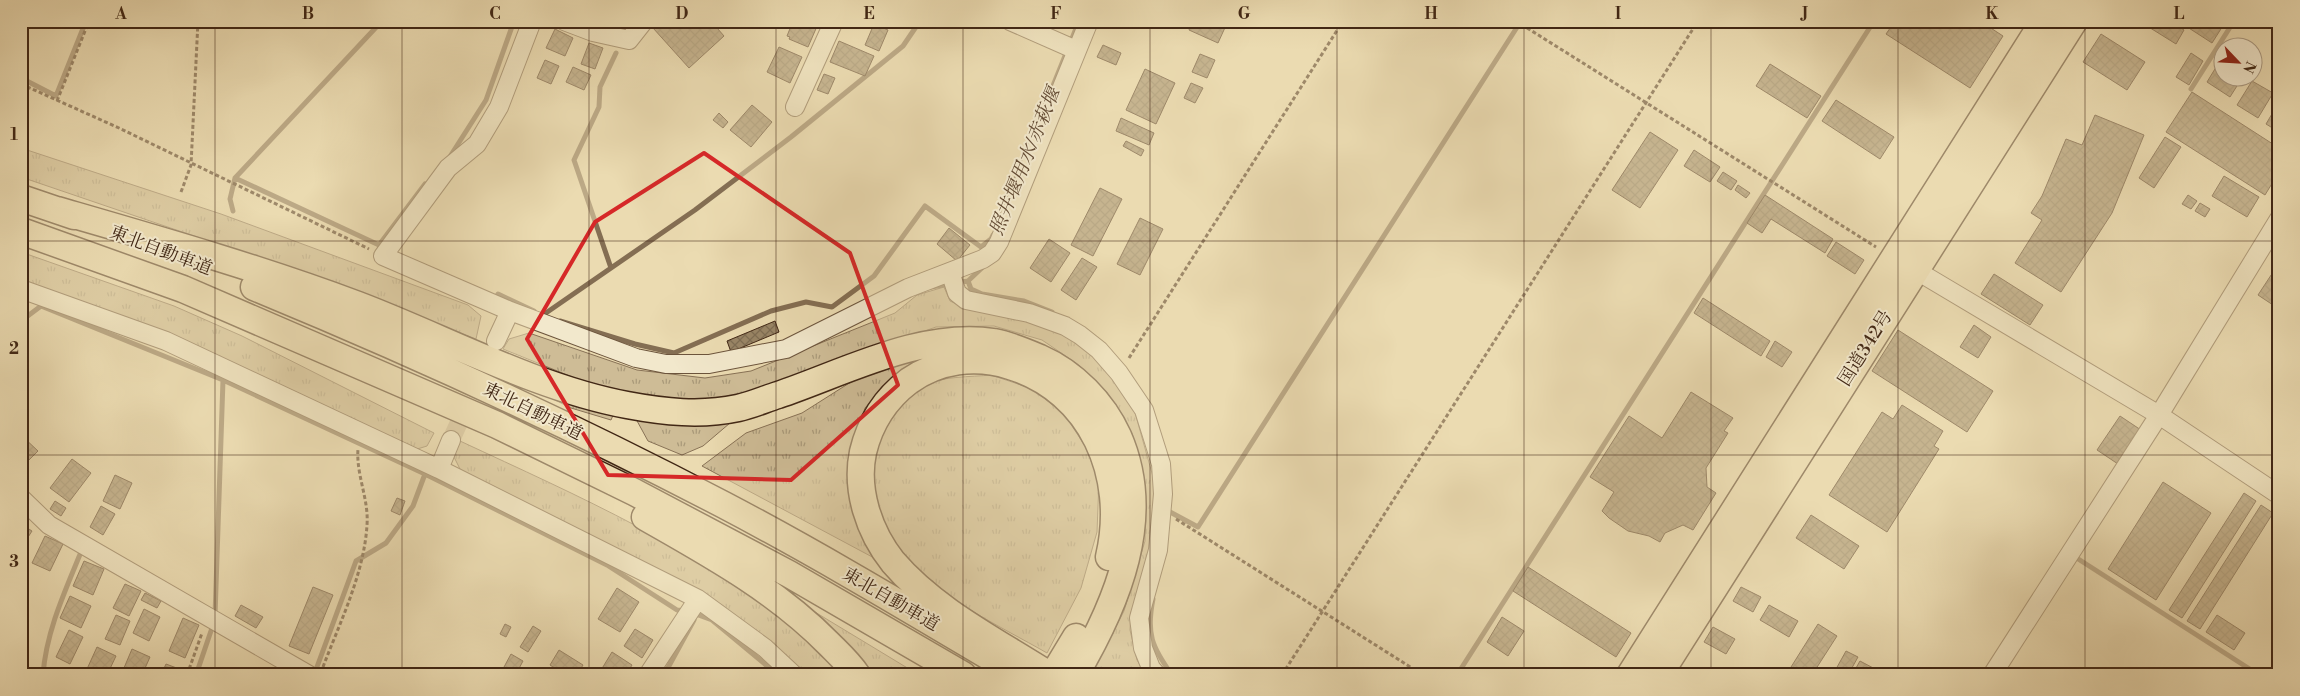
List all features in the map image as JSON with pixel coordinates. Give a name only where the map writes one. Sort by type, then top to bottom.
[{"type":"highway","name":"国道342号","points":[[1659,675],[1904,263],[2044,21]]},
{"type":"highway","name":"国道342号","points":[[1630,675],[1904,263],[2074,21]]},
{"type":"highway","name":"東北自動車道","points":[[21,198],[196,263],[349,326],[516,402],[724,505],[899,602],[1040,673]]},
{"type":"highway","points":[[57,210],[202,252],[357,305],[529,375],[590,396],[667,411],[701,412],[739,408],[908,350],[963,340],[995,342],[1021,350],[1049,362],[1071,376],[1094,399],[1115,429],[1126,454],[1132,490],[1129,546],[1121,578],[1109,610],[1075,675]]},
{"type":"highway","name":"東北自動車道","points":[[21,231],[183,289],[498,425],[634,492],[789,574],[963,675]]},
{"type":"highway","points":[[966,360],[992,360],[1040,378],[1062,393],[1080,411],[1094,433],[1111,476],[1114,528],[1109,555],[1088,614],[1040,673],[948,610],[915,584],[893,561],[876,535],[867,514],[861,489],[860,464],[867,436],[875,420],[897,390],[918,375],[942,364],[966,360]]},
{"type":"highway","points":[[352,361],[627,506],[702,549],[777,598],[811,625],[851,666],[857,675]]},
{"type":"street","points":[[532,21],[499,107],[477,144],[448,168],[383,256],[510,311],[636,358],[666,364],[709,364],[786,349],[908,288],[983,259],[992,253],[999,242],[1089,21]]},
{"type":"street","points":[[564,21],[593,32],[629,40],[644,21]]},
{"type":"street","points":[[795,107],[834,21]]},
{"type":"street","points":[[1010,21],[1076,50]]},
{"type":"street","points":[[1992,675],[2159,415],[2279,219]]},
{"type":"street","points":[[1904,263],[2159,415],[2279,495]]},
{"type":"street","points":[[950,272],[957,293],[966,300],[1029,313],[1065,326],[1099,350],[1119,373],[1144,410],[1161,464],[1163,511],[1154,567],[1139,618],[1143,648],[1151,668],[1157,675]]},
{"type":"street","points":[[21,289],[166,341],[439,469],[698,599],[765,648],[794,675]]},
{"type":"street","points":[[496,341],[510,311]]},
{"type":"street","points":[[439,469],[451,440]]},
{"type":"street","points":[[21,498],[49,525],[310,675]]},
{"type":"street","points":[[648,675],[698,599]]},
{"type":"path","points":[[57,101],[89,21]]},
{"type":"path","points":[[181,192],[191,165],[198,21]]},
{"type":"path","points":[[1119,373],[1343,21]]},
{"type":"path","points":[[1516,21],[1904,263]]},
{"type":"path","points":[[1282,675],[1698,21]]},
{"type":"path","points":[[21,84],[383,256]]},
{"type":"path","points":[[320,675],[360,566],[368,524],[364,491],[358,471],[359,431]]},
{"type":"path","points":[[1163,511],[1423,675]]},
{"type":"path","points":[[187,675],[208,617]]},
{"type":"highlighted area","points":[[704,153],[850,253],[898,385],[791,480],[608,475],[527,339],[595,222]]},
{"type":"green space","points":[[21,148],[221,214],[468,305],[481,316],[476,339],[197,237],[21,177]]},
{"type":"green space","points":[[21,252],[174,306],[242,336],[434,433],[427,446],[414,450],[21,282]]},
{"type":"green space","points":[[944,287],[950,301],[970,310],[1014,315],[1058,329],[1107,366],[1134,409],[1155,484],[1147,570],[1131,612],[1130,630],[1137,660],[1146,675],[1091,675],[1124,611],[1145,541],[1145,482],[1132,433],[1106,391],[1079,365],[1042,340],[994,326],[936,327],[751,393],[710,400],[670,402],[582,381],[503,349],[509,339],[529,333],[637,370],[705,378],[751,371],[895,313],[917,295]]},
{"type":"green space","points":[[922,352],[923,361],[895,375],[865,408],[851,453],[876,559],[702,466],[746,433],[802,413],[862,375]]},
{"type":"green space","points":[[991,375],[1033,389],[1065,415],[1085,446],[1099,481],[1097,532],[1081,588],[1047,653],[969,609],[931,583],[901,552],[883,520],[877,503],[874,469],[877,452],[883,435],[898,409],[923,386],[938,380]]},
{"type":"green space","points":[[519,382],[614,413],[611,420],[571,408]]},
{"type":"green space","points":[[636,419],[730,420],[730,423],[703,446],[682,455],[648,441]]},
{"type":"green space","points":[[460,441],[549,482],[680,550],[763,604],[802,634],[841,675],[804,675],[764,637],[461,471],[452,453]]},
{"type":"green space","points":[[800,603],[919,675],[871,675],[846,642]]},
{"type":"building","points":[[661,21],[711,21],[724,36],[689,68],[653,28]]},
{"type":"building","points":[[793,21],[816,21],[815,23],[818,24],[808,47],[789,39],[790,37],[787,36]]},
{"type":"building","points":[[1192,21],[1228,21],[1218,43],[1189,30]]},
{"type":"building","points":[[1895,21],[1980,21],[2003,36],[1970,88],[1886,34]]},
{"type":"building","points":[[2139,21],[2170,21],[2184,30],[2176,44]]},
{"type":"building","points":[[2178,21],[2226,21],[2215,38],[2212,38],[2212,43]]},
{"type":"building","points":[[874,24],[888,30],[879,51],[865,45]]},
{"type":"building","points":[[555,29],[573,38],[565,56],[546,48]]},
{"type":"building","points":[[2101,34],[2145,62],[2127,90],[2083,62]]},
{"type":"building","points":[[839,41],[874,56],[865,76],[830,62]]},
{"type":"building","points":[[589,43],[603,48],[595,69],[581,64]]},
{"type":"building","points":[[1103,45],[1121,53],[1116,65],[1097,57]]},
{"type":"building","points":[[779,47],[802,57],[790,83],[767,72]]},
{"type":"building","points":[[2191,53],[2203,61],[2189,85],[2176,77]]},
{"type":"building","points":[[1200,54],[1215,60],[1207,78],[1192,72]]},
{"type":"building","points":[[545,60],[559,66],[551,84],[537,78]]},
{"type":"building","points":[[1770,64],[1821,96],[1807,118],[1756,86]]},
{"type":"building","points":[[573,67],[591,75],[584,90],[566,82]]},
{"type":"building","points":[[1145,69],[1175,83],[1156,124],[1126,110]]},
{"type":"building","points":[[824,74],[835,78],[828,94],[817,90]]},
{"type":"building","points":[[2212,74],[2212,85],[2207,82]]},
{"type":"building","points":[[1191,83],[1203,88],[1195,103],[1184,98]]},
{"type":"building","points":[[2262,87],[2273,93],[2258,118],[2237,105],[2248,88]]},
{"type":"building","points":[[2216,88],[2236,88],[2230,97]]},
{"type":"building","points":[[2192,92],[2279,148],[2279,172],[2265,195],[2166,132]]},
{"type":"building","points":[[1836,100],[1894,137],[1880,159],[1822,121]]},
{"type":"building","points":[[2279,102],[2279,132],[2266,124]]},
{"type":"building","points":[[752,105],[772,122],[751,147],[730,130]]},
{"type":"building","points":[[719,113],[728,122],[723,128],[713,120]]},
{"type":"building","points":[[2095,115],[2144,135],[2112,213],[2061,292],[2015,263],[2042,220],[2031,213],[2042,196],[2066,139],[2082,145]]},
{"type":"building","points":[[1121,118],[1154,133],[1149,145],[1116,131]]},
{"type":"building","points":[[1650,132],[1678,150],[1640,208],[1612,190]]},
{"type":"building","points":[[2165,137],[2181,147],[2154,188],[2139,178]]},
{"type":"building","points":[[1126,141],[1144,150],[1141,156],[1123,146]]},
{"type":"building","points":[[1694,150],[1720,167],[1710,182],[1684,166]]},
{"type":"building","points":[[1723,172],[1737,181],[1731,190],[1717,181]]},
{"type":"building","points":[[2224,176],[2259,197],[2247,217],[2212,196]]},
{"type":"building","points":[[1738,185],[1750,193],[1746,198],[1735,190]]},
{"type":"building","points":[[1100,188],[1122,199],[1093,256],[1071,245]]},
{"type":"building","points":[[1765,195],[1833,239],[1825,253],[1771,219],[1762,233],[1747,223]]},
{"type":"building","points":[[2188,195],[2197,201],[2191,209],[2182,204]]},
{"type":"building","points":[[2200,203],[2210,209],[2205,217],[2195,211]]},
{"type":"building","points":[[1140,218],[1163,229],[1140,275],[1117,264]]},
{"type":"building","points":[[949,228],[970,245],[957,261],[937,244]]},
{"type":"building","points":[[1049,239],[1070,253],[1051,282],[1030,268]]},
{"type":"building","points":[[1836,242],[1864,260],[1855,274],[1827,256]]},
{"type":"building","points":[[1082,258],[1097,267],[1076,300],[1061,290]]},
{"type":"building","points":[[2279,263],[2279,303],[2276,307],[2258,295]]},
{"type":"building","points":[[1994,274],[2043,305],[2030,325],[1981,294]]},
{"type":"building","points":[[1703,298],[1770,341],[1761,356],[1694,313]]},
{"type":"building","points":[[775,321],[779,332],[731,352],[727,341]]},
{"type":"building","points":[[1974,325],[1991,337],[1978,358],[1960,347]]},
{"type":"building","points":[[1898,330],[1993,391],[1967,432],[1872,371]]},
{"type":"building","points":[[1775,341],[1792,352],[1782,367],[1766,357]]},
{"type":"building","points":[[1691,392],[1733,418],[1724,431],[1728,433],[1706,468],[1707,487],[1716,493],[1693,530],[1683,525],[1665,533],[1660,542],[1649,536],[1628,531],[1609,518],[1602,511],[1614,492],[1590,477],[1629,416],[1662,438]]},
{"type":"building","points":[[1902,405],[1943,431],[1934,446],[1939,449],[1887,532],[1829,495],[1882,412],[1893,419]]},
{"type":"building","points":[[2120,416],[2141,430],[2118,464],[2097,450]]},
{"type":"building","points":[[21,435],[38,451],[26,463],[21,458]]},
{"type":"building","points":[[72,459],[91,473],[69,502],[50,488]]},
{"type":"building","points":[[115,475],[132,483],[120,509],[103,501]]},
{"type":"building","points":[[2163,482],[2211,513],[2156,600],[2108,569]]},
{"type":"building","points":[[2244,493],[2256,501],[2182,618],[2169,610]]},
{"type":"building","points":[[397,498],[405,501],[400,515],[391,511]]},
{"type":"building","points":[[55,501],[66,508],[61,516],[50,509]]},
{"type":"building","points":[[2261,505],[2273,513],[2200,629],[2187,621]]},
{"type":"building","points":[[101,506],[115,514],[103,535],[90,527]]},
{"type":"building","points":[[1811,515],[1859,546],[1844,569],[1796,538]]},
{"type":"building","points":[[21,524],[32,531],[21,548]]},
{"type":"building","points":[[45,536],[63,544],[50,571],[32,563]]},
{"type":"building","points":[[84,561],[104,569],[93,595],[73,586]]},
{"type":"building","points":[[1528,567],[1631,633],[1616,657],[1513,591]]},
{"type":"building","points":[[125,584],[141,591],[129,616],[113,608]]},
{"type":"building","points":[[21,586],[28,587],[25,605],[21,605]]},
{"type":"building","points":[[313,587],[333,595],[309,654],[289,646]]},
{"type":"building","points":[[1741,587],[1761,597],[1753,612],[1733,601]]},
{"type":"building","points":[[617,588],[639,602],[620,632],[598,619]]},
{"type":"building","points":[[145,593],[161,601],[157,608],[141,600]]},
{"type":"building","points":[[70,596],[91,606],[81,628],[60,618]]},
{"type":"building","points":[[241,605],[263,617],[256,628],[235,616]]},
{"type":"building","points":[[1769,605],[1798,621],[1789,637],[1760,620]]},
{"type":"building","points":[[144,609],[160,617],[149,641],[133,633]]},
{"type":"building","points":[[116,615],[130,621],[120,645],[105,639]]},
{"type":"building","points":[[2217,615],[2245,633],[2234,650],[2206,632]]},
{"type":"building","points":[[1502,617],[1524,631],[1508,656],[1487,642]]},
{"type":"building","points":[[183,618],[199,625],[185,658],[169,651]]},
{"type":"building","points":[[505,624],[511,627],[506,637],[500,634]]},
{"type":"building","points":[[1818,624],[1837,636],[1812,675],[1786,675]]},
{"type":"building","points":[[533,626],[541,631],[528,652],[520,647]]},
{"type":"building","points":[[1713,627],[1735,639],[1726,654],[1704,642]]},
{"type":"building","points":[[635,629],[653,640],[642,658],[624,646]]},
{"type":"building","points":[[69,630],[83,637],[70,664],[56,657]]},
{"type":"building","points":[[97,647],[116,656],[107,675],[100,675],[87,669]]},
{"type":"building","points":[[132,649],[150,657],[142,675],[121,675]]},
{"type":"building","points":[[559,650],[583,665],[577,675],[565,675],[550,665]]},
{"type":"building","points":[[1846,651],[1858,657],[1848,675],[1836,669]]},
{"type":"building","points":[[612,652],[632,665],[626,675],[598,675]]},
{"type":"building","points":[[511,654],[523,661],[516,674],[504,667]]},
{"type":"building","points":[[1860,661],[1877,670],[1874,675],[1852,675]]},
{"type":"building","points":[[166,664],[182,670],[180,675],[161,675]]},
{"type":"building","points":[[65,669],[78,675],[63,675]]},
{"type":"waterway","points":[[21,78],[56,96],[86,21]]},
{"type":"waterway","points":[[233,211],[230,199],[235,178],[382,21]]},
{"type":"waterway","points":[[451,155],[486,100],[514,21]]},
{"type":"waterway","points":[[543,315],[695,210],[791,137],[903,46],[920,21]]},
{"type":"waterway","points":[[1012,188],[1079,21]]},
{"type":"waterway","points":[[1170,512],[1198,527],[1521,21]]},
{"type":"waterway","points":[[1457,675],[1874,21]]},
{"type":"waterway","points":[[2191,89],[2234,21]]},
{"type":"waterway","points":[[611,268],[574,160],[599,107],[600,87],[616,53]]},
{"type":"waterway","points":[[235,178],[379,245],[425,184]]},
{"type":"waterway","points":[[560,321],[635,344],[674,353],[771,311],[806,302],[832,307],[874,276],[925,206],[981,247],[993,235]]},
{"type":"waterway","name":"照井堰用水/赤萩堰","points":[[931,287],[968,281],[985,265]]},
{"type":"waterway","points":[[968,281],[971,289],[982,294],[1024,301],[1052,312]]},
{"type":"waterway","points":[[495,301],[498,294],[534,311]]},
{"type":"waterway","points":[[21,321],[41,306],[223,380],[425,474],[607,565],[677,610],[685,611]]},
{"type":"waterway","points":[[215,616],[223,380]]},
{"type":"waterway","points":[[314,675],[356,561],[386,543],[413,506],[425,474]]},
{"type":"waterway","points":[[43,675],[52,627],[81,552]]},
{"type":"waterway","points":[[2072,555],[2259,675]]},
{"type":"waterway","points":[[1153,599],[1150,622],[1152,640],[1172,675]]},
{"type":"waterway","points":[[693,613],[712,620],[778,675]]},
{"type":"waterway","name":"照井堰用水/赤萩堰","points":[[664,675],[694,620]]},
{"type":"waterway","points":[[196,675],[213,625]]},
{"type":"tunnel","points":[[451,440],[481,374]]}]
